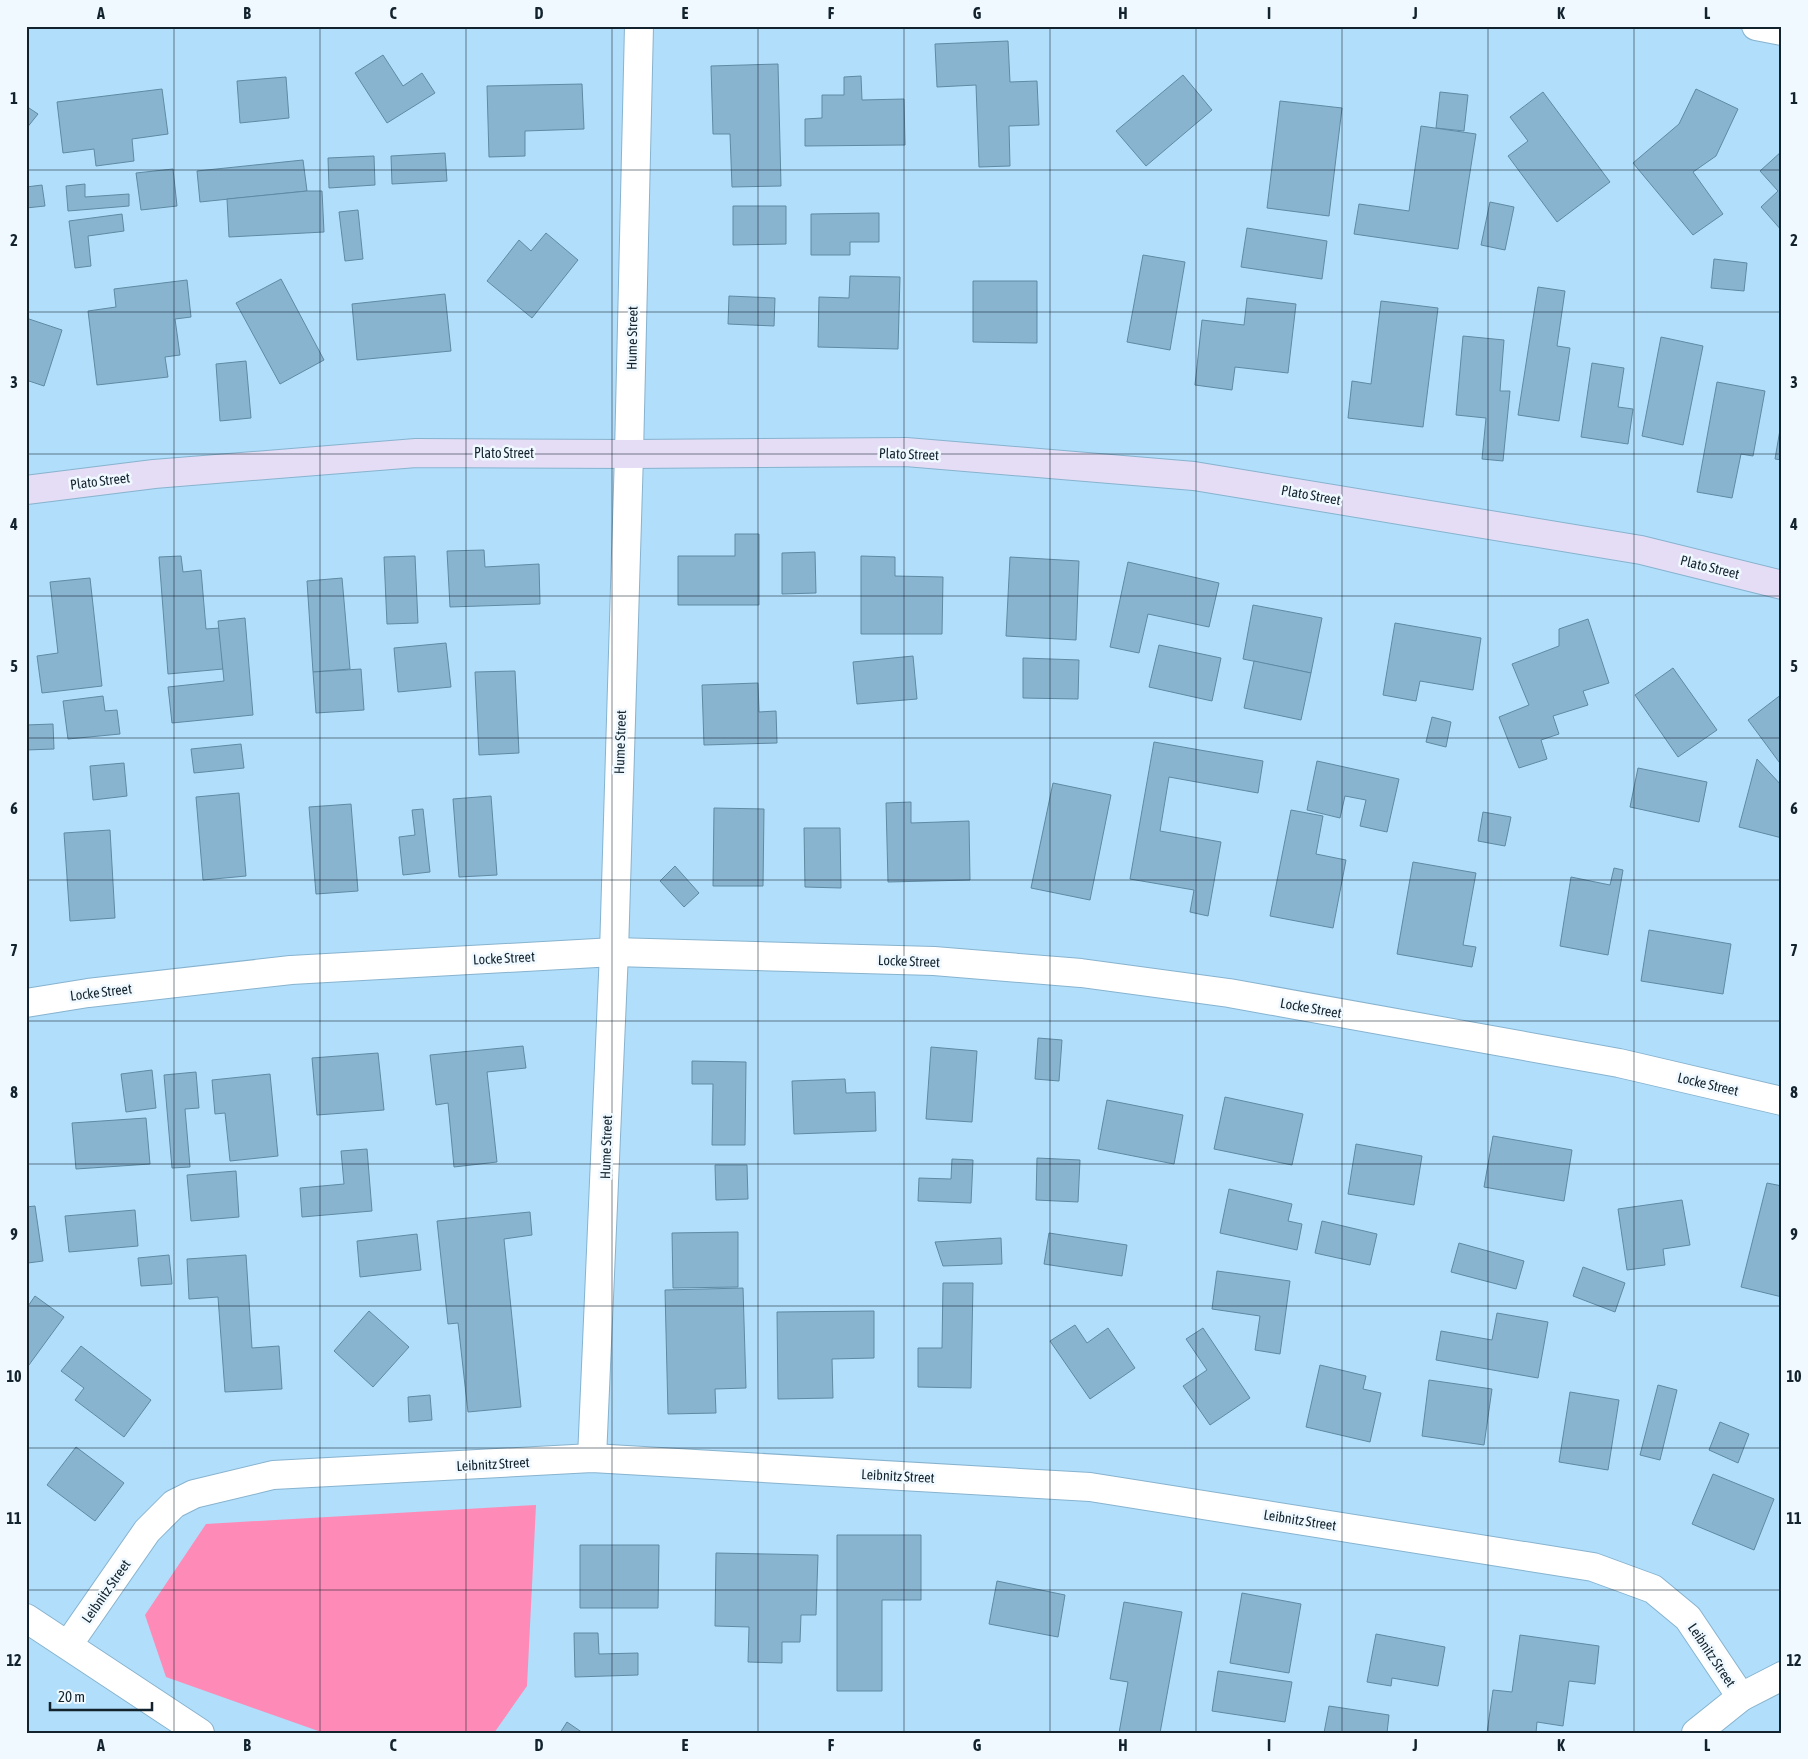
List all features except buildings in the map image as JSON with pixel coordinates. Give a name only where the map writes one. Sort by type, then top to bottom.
[{"type":"street","name":"Hume Street","points":[[592,1458],[614,952],[629,454],[639,26]]},
{"type":"street","points":[[1756,26],[1782,31]]},
{"type":"street","name":"Plato Street","points":[[26,490],[154,474],[416,453],[906,452],[1194,476],[1640,550],[1782,585]]},
{"type":"street","name":"Locke Street","points":[[26,1003],[88,993],[291,970],[614,952],[934,961],[1091,974],[1229,993],[1619,1064],[1782,1101]]},
{"type":"street","name":"Leibnitz Street","points":[[68,1645],[147,1531],[174,1504],[194,1494],[272,1476],[592,1458],[1090,1487],[1593,1567],[1653,1589],[1688,1618],[1741,1697]]},
{"type":"street","points":[[26,1618],[200,1733]]},
{"type":"street","points":[[1696,1733],[1741,1697],[1782,1676]]},
{"type":"shaded area","points":[[536,1505],[527,1686],[494,1733],[324,1733],[166,1677],[145,1615],[206,1524]]}]
